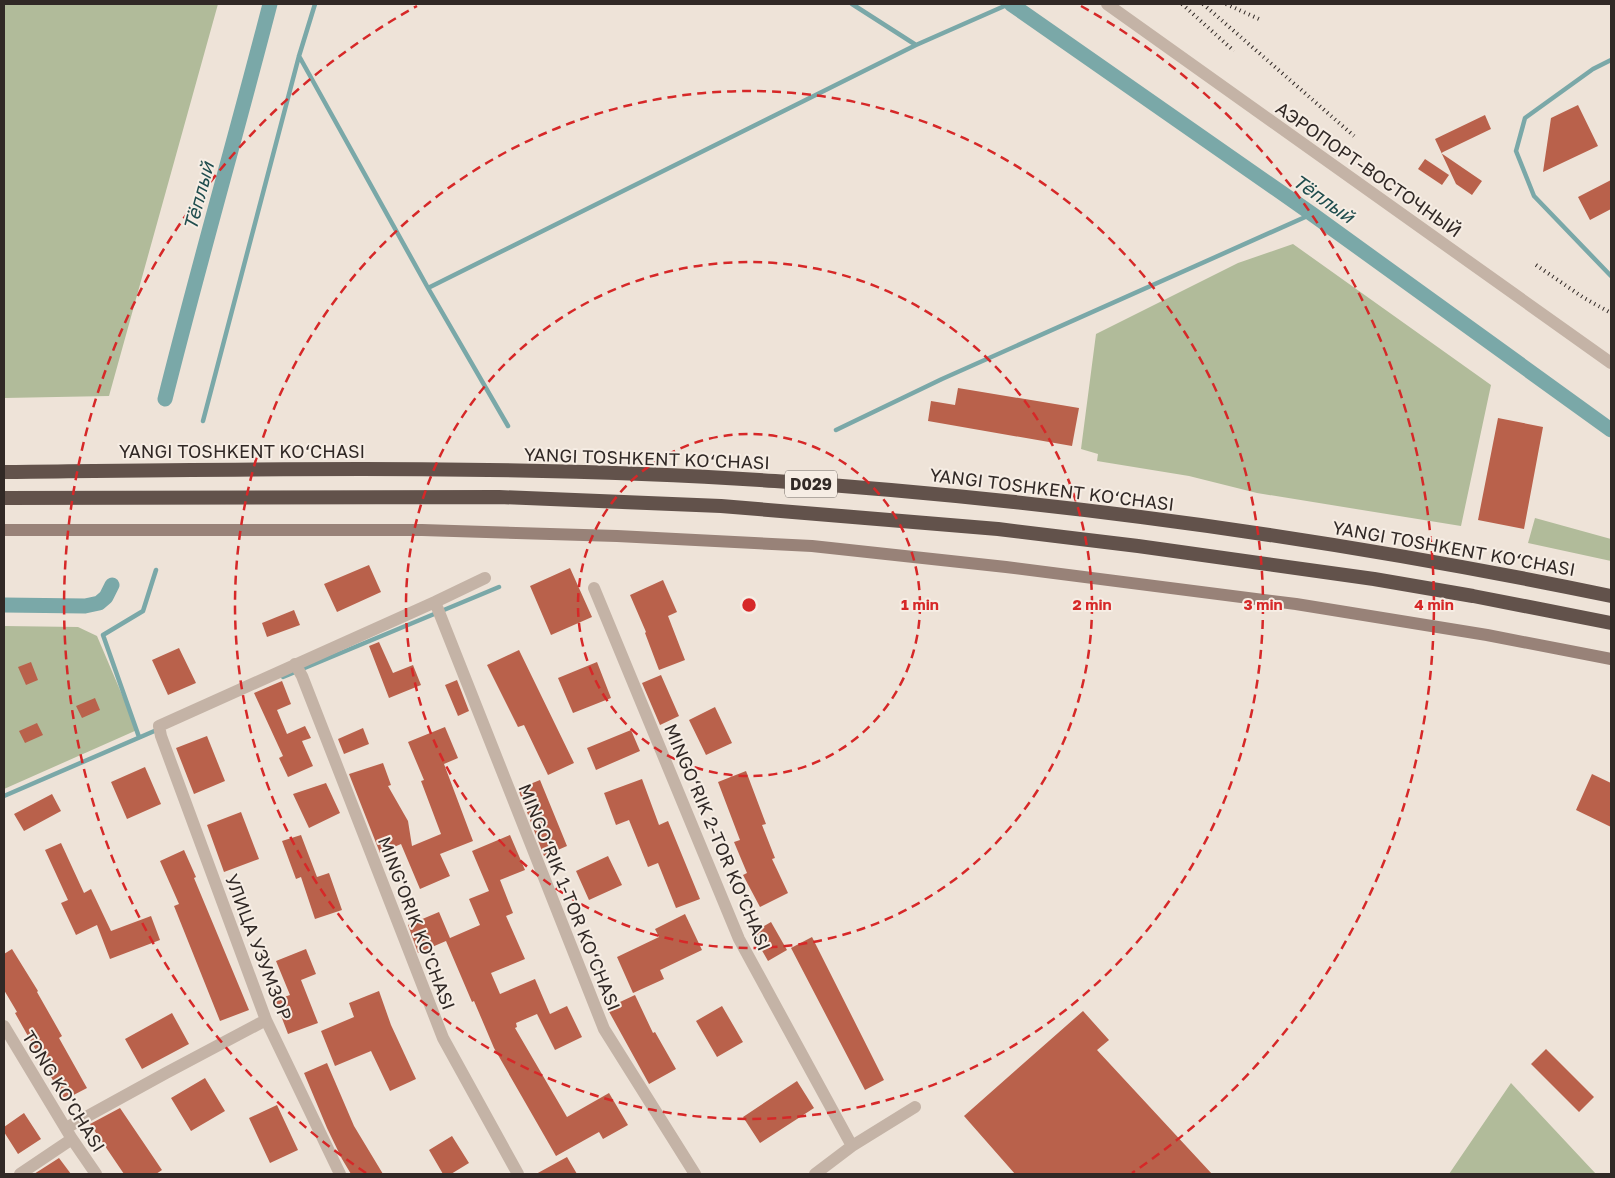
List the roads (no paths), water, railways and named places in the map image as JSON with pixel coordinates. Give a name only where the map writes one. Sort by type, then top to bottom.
[{"type":"highway","name":"YANGI TOSHKENT KO‘CHASI","points":[[4,472],[489,471],[772,481],[1004,501],[1140,517],[1376,553],[1611,596]]},
{"type":"highway","name":"D029","points":[[4,498],[489,497],[721,506],[998,529],[1147,548],[1374,579],[1611,623]]},
{"type":"main road","points":[[4,530],[422,530],[617,536],[812,546],[1006,567],[1296,604],[1478,633],[1611,659]]},
{"type":"street","name":"АЭРОПОРТ-ВОСТОЧНЫЙ","points":[[1107,4],[1611,363]]},
{"type":"street","points":[[295,664],[485,578]]},
{"type":"street","name":"MINGO‘RIK 2-TOR KO‘CHASI","points":[[594,588],[739,939],[852,1146]]},
{"type":"street","name":"MINGO‘RIK 1-TOR KO‘CHASI","points":[[435,602],[604,1029],[696,1174]]},
{"type":"street","name":"MING'ORIK KO'CHASI","points":[[295,664],[302,676],[443,1038],[518,1174]]},
{"type":"street","name":"УЛИЦА УЗУМЗОР","points":[[295,664],[160,731],[266,1020],[340,1174]]},
{"type":"street","points":[[20,1174],[69,1134],[166,1073],[266,1020]]},
{"type":"street","name":"TONG KO'CHASI","points":[[4,1026],[69,1134],[96,1174]]},
{"type":"street","points":[[815,1174],[852,1146],[915,1107]]},
{"type":"waterway","name":"Тёплый","points":[[165,399],[270,4]]},
{"type":"waterway","points":[[203,421],[299,56],[315,4]]},
{"type":"waterway","points":[[852,4],[916,45]]},
{"type":"waterway","points":[[428,288],[916,45],[1009,4]]},
{"type":"waterway","name":"Тёплый","points":[[1011,4],[1312,214],[1611,430]]},
{"type":"waterway","points":[[299,56],[428,288],[508,426]]},
{"type":"waterway","points":[[1611,60],[1593,69],[1525,118],[1516,151],[1534,196],[1611,276]]},
{"type":"waterway","points":[[836,430],[942,379],[1312,214]]},
{"type":"waterway","points":[[139,737],[103,635],[143,611],[156,570]]},
{"type":"waterway","name":"Тёплый","points":[[4,605],[85,606],[99,603],[106,597],[112,585]]},
{"type":"waterway","points":[[283,677],[499,587]]},
{"type":"waterway","points":[[4,796],[159,729]]},
{"type":"railway","points":[[1182,4],[1234,51]]},
{"type":"railway","points":[[1203,4],[1354,136]]},
{"type":"railway","points":[[1226,4],[1259,19]]},
{"type":"railway","points":[[1536,265],[1584,298],[1611,313]]}]
